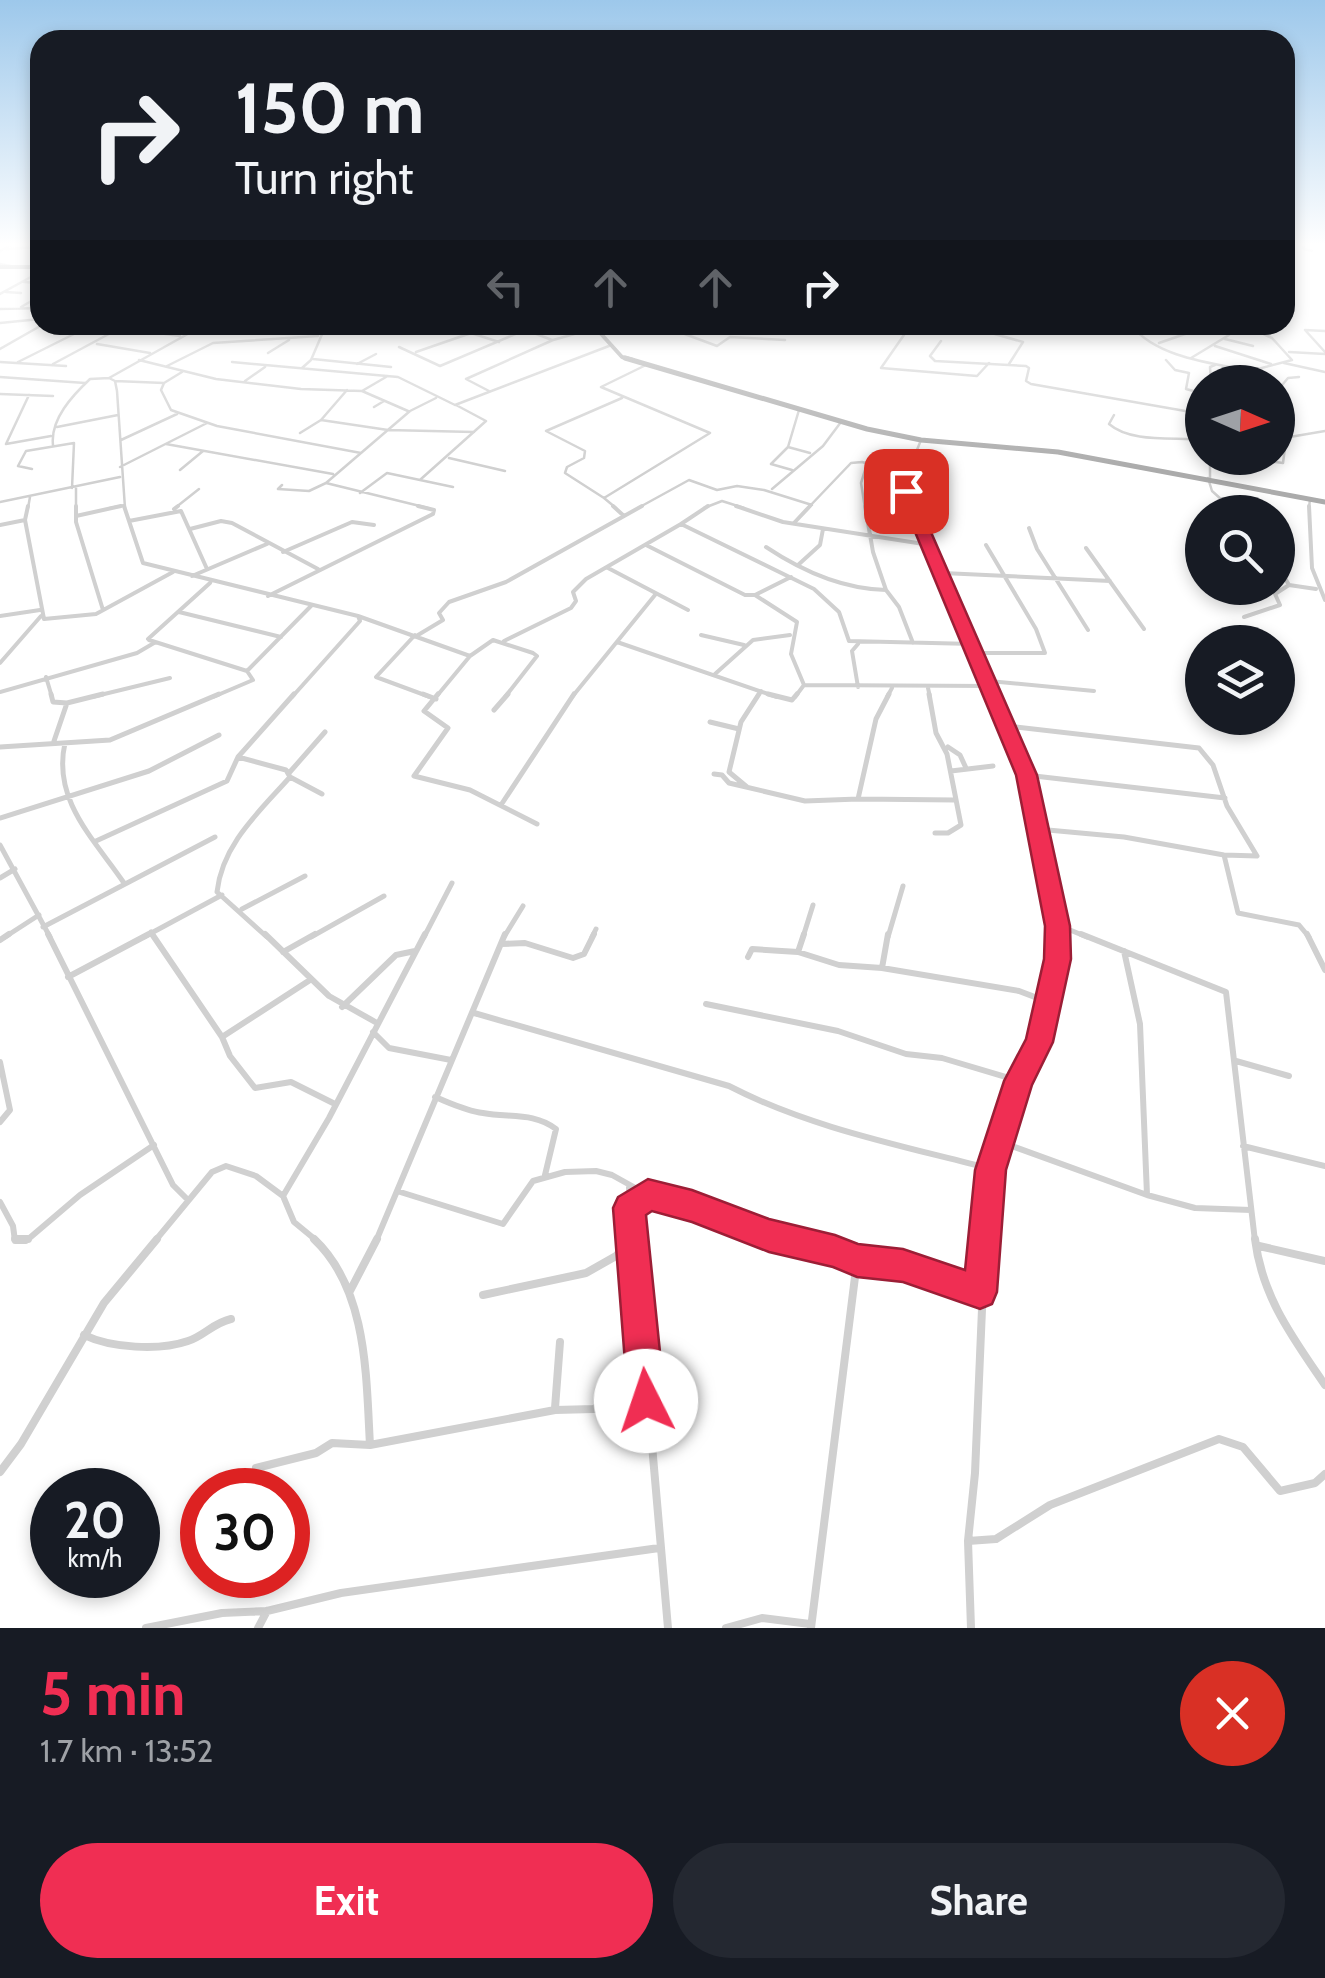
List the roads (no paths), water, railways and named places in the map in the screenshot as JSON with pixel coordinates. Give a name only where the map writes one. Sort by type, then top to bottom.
[{"type":"main road","points":[[601,335],[622,357],[841,422],[921,440],[1044,450],[1325,502]]},
{"type":"street","points":[[0,322],[30,320]]},
{"type":"street","points":[[1325,330],[1305,330],[1325,353]]},
{"type":"street","points":[[0,348],[30,333]]},
{"type":"street","points":[[18,362],[72,335]]},
{"type":"street","points":[[53,364],[109,335]]},
{"type":"street","points":[[169,335],[183,337]]},
{"type":"street","points":[[112,379],[138,360],[186,335]]},
{"type":"street","points":[[413,354],[464,335]]},
{"type":"street","points":[[471,335],[499,342]]},
{"type":"street","points":[[400,347],[440,366],[516,335]]},
{"type":"street","points":[[541,335],[553,340]]},
{"type":"street","points":[[490,392],[466,378],[568,335]]},
{"type":"street","points":[[687,335],[717,346],[730,337],[785,340]]},
{"type":"street","points":[[904,335],[881,368],[977,376],[988,363]]},
{"type":"street","points":[[999,335],[1023,342],[1009,364]]},
{"type":"street","points":[[1144,335],[1191,358],[1222,365]]},
{"type":"street","points":[[1158,344],[1183,335]]},
{"type":"street","points":[[1215,346],[1274,365],[1292,360],[1267,335]]},
{"type":"street","points":[[164,367],[213,344],[318,336],[307,368]]},
{"type":"street","points":[[1191,358],[1227,337],[1253,346]]},
{"type":"street","points":[[268,353],[292,338]]},
{"type":"street","points":[[941,341],[930,356],[935,361],[1029,366],[1026,381],[1031,384],[1185,411]]},
{"type":"street","points":[[94,344],[152,353]]},
{"type":"street","points":[[455,405],[609,346]]},
{"type":"street","points":[[1286,352],[1325,353]]},
{"type":"street","points":[[354,365],[376,354]]},
{"type":"street","points":[[313,359],[391,367]]},
{"type":"street","points":[[138,360],[243,382],[362,391],[410,411]]},
{"type":"street","points":[[1166,360],[1175,370],[1185,372]]},
{"type":"street","points":[[0,362],[66,366]]},
{"type":"street","points":[[232,362],[389,375],[486,420],[449,458],[421,479]]},
{"type":"street","points":[[1284,363],[1325,372]]},
{"type":"street","points":[[604,498],[710,433],[602,388],[646,365]]},
{"type":"street","points":[[243,382],[267,366]]},
{"type":"street","points":[[0,383],[2,376],[164,384],[182,372]]},
{"type":"street","points":[[362,391],[389,375]]},
{"type":"street","points":[[112,379],[119,414],[124,505],[143,562],[358,616],[470,656]]},
{"type":"street","points":[[52,444],[70,396],[86,383]]},
{"type":"street","points":[[164,384],[162,398],[171,410],[207,424],[361,452]]},
{"type":"street","points":[[300,432],[321,420],[347,390]]},
{"type":"street","points":[[0,394],[53,396]]},
{"type":"street","points":[[30,395],[5,442],[52,436]]},
{"type":"street","points":[[282,485],[278,489],[309,492],[326,483],[410,411],[436,398]]},
{"type":"street","points":[[622,398],[546,432],[585,451],[584,458],[566,468],[565,473],[624,516]]},
{"type":"street","points":[[374,407],[384,401]]},
{"type":"street","points":[[792,470],[771,464],[788,446],[799,410]]},
{"type":"street","points":[[121,440],[179,412]]},
{"type":"street","points":[[58,427],[119,414]]},
{"type":"street","points":[[1114,415],[1109,424],[1128,435],[1185,439]]},
{"type":"street","points":[[321,420],[388,430],[474,432]]},
{"type":"street","points":[[436,699],[376,677],[417,635],[444,620],[439,612],[449,602],[506,582],[690,479],[716,490],[728,485],[761,492],[770,490],[822,446],[841,422]]},
{"type":"street","points":[[120,467],[207,424]]},
{"type":"street","points":[[1295,438],[1325,432]]},
{"type":"street","points":[[0,436],[7,435]]},
{"type":"street","points":[[921,440],[907,476],[910,506],[978,653],[1026,775],[1058,926],[1058,959],[1039,1042],[1019,1081],[991,1170],[980,1292],[968,1540],[970,1628]]},
{"type":"street","points":[[32,469],[18,466],[24,452],[74,442],[76,516],[84,557],[104,612]]},
{"type":"street","points":[[166,444],[334,474]]},
{"type":"street","points":[[788,446],[810,454]]},
{"type":"street","points":[[180,470],[204,451]]},
{"type":"street","points":[[449,458],[505,471]]},
{"type":"street","points":[[794,524],[851,462],[907,476]]},
{"type":"street","points":[[868,464],[861,483],[873,552],[886,590],[899,607],[913,644]]},
{"type":"street","points":[[358,494],[387,473],[454,487]]},
{"type":"street","points":[[1209,475],[1216,495]]},
{"type":"street","points":[[0,502],[120,478]]},
{"type":"street","points":[[268,596],[411,528],[434,510],[326,483]]},
{"type":"street","points":[[174,510],[199,490]]},
{"type":"street","points":[[770,490],[812,505]]},
{"type":"street","points":[[0,663],[41,613],[25,520],[30,497]]},
{"type":"street","points":[[1310,498],[1310,568],[1316,589],[1325,600]]},
{"type":"street","points":[[504,641],[570,608],[576,601],[573,592],[722,502],[794,524],[930,544]]},
{"type":"street","points":[[76,516],[124,505]]},
{"type":"street","points":[[129,521],[181,510],[207,569]]},
{"type":"street","points":[[0,526],[25,520]]},
{"type":"street","points":[[190,529],[226,521],[321,570]]},
{"type":"street","points":[[282,552],[352,522],[374,525]]},
{"type":"street","points":[[681,524],[792,576],[839,612],[849,641],[973,644]]},
{"type":"street","points":[[1029,528],[1088,630]]},
{"type":"street","points":[[798,566],[820,544],[823,529]]},
{"type":"street","points":[[191,576],[267,544]]},
{"type":"street","points":[[646,545],[745,596],[756,595],[792,576]]},
{"type":"street","points":[[978,653],[1045,654],[1036,629],[986,545]]},
{"type":"street","points":[[766,546],[798,566],[843,582],[886,590]]},
{"type":"street","points":[[1086,548],[1144,628]]},
{"type":"street","points":[[608,568],[688,610]]},
{"type":"street","points":[[0,616],[41,613],[62,620],[104,612],[173,572]]},
{"type":"street","points":[[942,573],[1110,581]]},
{"type":"street","points":[[0,692],[136,654],[211,582]]},
{"type":"street","points":[[1295,585],[1316,589]]},
{"type":"street","points":[[501,805],[523,778],[539,744],[617,642],[640,605],[655,595]]},
{"type":"street","points":[[756,595],[797,622],[790,634],[795,672],[804,686]]},
{"type":"street","points":[[1244,617],[1280,605]]},
{"type":"street","points":[[247,671],[311,606]]},
{"type":"street","points":[[179,612],[281,638]]},
{"type":"street","points":[[96,841],[227,781],[238,757],[360,621],[358,616]]},
{"type":"street","points":[[715,674],[759,637],[790,634]]},
{"type":"street","points":[[700,635],[744,646]]},
{"type":"street","points":[[494,710],[537,657],[504,641],[488,641],[470,656],[424,714],[448,728],[414,776],[470,790],[537,824]]},
{"type":"street","points":[[0,747],[103,742],[254,678],[247,671],[156,642],[147,643]]},
{"type":"street","points":[[617,642],[786,702],[804,686],[928,688],[990,684],[1094,691]]},
{"type":"street","points":[[858,644],[852,651],[858,687]]},
{"type":"street","points":[[46,678],[53,702],[68,703],[170,678]]},
{"type":"street","points":[[858,799],[876,718],[892,688]]},
{"type":"street","points":[[928,688],[936,733],[945,746],[960,756],[966,768]]},
{"type":"street","points":[[747,787],[729,772],[739,729],[761,691]]},
{"type":"street","points":[[54,742],[68,703]]},
{"type":"street","points":[[710,722],[739,729]]},
{"type":"street","points":[[1007,726],[1199,748],[1218,772],[1225,798],[1247,832],[1256,856],[1224,855],[1124,837],[1035,828]]},
{"type":"street","points":[[325,732],[254,816],[217,874],[217,892],[242,909],[282,953],[342,1008],[378,1023]]},
{"type":"street","points":[[0,818],[68,800],[200,749],[219,736]]},
{"type":"street","points":[[65,743],[61,754],[68,800],[124,884]]},
{"type":"street","points":[[934,833],[948,833],[961,825],[945,746]]},
{"type":"street","points":[[238,757],[290,775],[322,794]]},
{"type":"street","points":[[950,771],[992,766]]},
{"type":"street","points":[[714,774],[726,778],[729,784],[805,801],[955,800]]},
{"type":"street","points":[[1026,775],[1225,798]]},
{"type":"street","points":[[44,926],[214,837]]},
{"type":"street","points":[[0,846],[39,915],[173,1184],[188,1200]]},
{"type":"street","points":[[1224,855],[1238,913],[1299,925],[1312,940],[1325,970]]},
{"type":"street","points":[[0,878],[15,869]]},
{"type":"street","points":[[242,909],[306,876]]},
{"type":"street","points":[[283,1196],[452,883]]},
{"type":"street","points":[[882,968],[890,923],[903,886]]},
{"type":"street","points":[[68,976],[222,896]]},
{"type":"street","points":[[282,953],[384,896]]},
{"type":"street","points":[[798,952],[813,905]]},
{"type":"street","points":[[350,1291],[364,1269],[501,944],[524,906]]},
{"type":"street","points":[[0,940],[39,915]]},
{"type":"street","points":[[1058,926],[1226,992],[1258,1264],[1274,1309],[1325,1385]]},
{"type":"street","points":[[501,944],[526,943],[573,958],[584,954],[596,929]]},
{"type":"street","points":[[150,932],[255,1088],[260,1090],[280,1079],[289,1080],[335,1104]]},
{"type":"street","points":[[748,957],[752,949],[763,947],[798,952],[839,965],[882,968],[1019,992],[1048,1002]]},
{"type":"street","points":[[1124,951],[1140,1024],[1148,1195]]},
{"type":"street","points":[[342,1008],[396,955],[415,952]]},
{"type":"street","points":[[222,1038],[310,980]]},
{"type":"street","points":[[706,1004],[838,1031],[892,1050],[942,1058],[1019,1081]]},
{"type":"street","points":[[474,1013],[729,1086],[756,1100],[852,1132],[991,1170]]},
{"type":"street","points":[[373,1032],[389,1048],[451,1060]]},
{"type":"street","points":[[1236,1061],[1289,1076]]},
{"type":"street","points":[[0,1062],[10,1102],[10,1110],[0,1122]]},
{"type":"street","points":[[435,1097],[480,1112],[527,1116],[552,1124],[556,1140],[545,1175]]},
{"type":"street","points":[[998,1140],[1148,1195],[1195,1208],[1251,1210]]},
{"type":"street","points":[[0,1202],[13,1226],[14,1241],[26,1241],[80,1195],[154,1144]]},
{"type":"street","points":[[1244,1146],[1325,1166]]},
{"type":"street","points":[[0,1472],[136,1260],[212,1172],[226,1166],[256,1176],[283,1196],[294,1222],[319,1243],[350,1291],[366,1369],[370,1446]]},
{"type":"street","points":[[397,1190],[503,1224],[534,1181],[545,1175],[596,1171],[612,1174],[630,1188],[648,1195],[857,1261],[903,1266],[980,1292]]},
{"type":"street","points":[[630,1188],[668,1628]]},
{"type":"street","points":[[629,1208],[648,1195]]},
{"type":"street","points":[[482,1295],[550,1279],[572,1280],[621,1255],[632,1239]]},
{"type":"street","points":[[1258,1246],[1325,1261]]},
{"type":"street","points":[[726,1628],[762,1618],[810,1626],[857,1261]]},
{"type":"street","points":[[84,1336],[102,1344],[127,1346],[189,1340],[214,1323],[231,1319]]},
{"type":"street","points":[[555,1410],[560,1342]]},
{"type":"street","points":[[256,1468],[316,1453],[332,1443],[370,1446],[555,1410],[594,1409],[627,1388],[638,1391],[646,1401]]},
{"type":"street","points":[[968,1540],[981,1544],[1004,1536],[1032,1514],[1090,1487],[1159,1465],[1206,1442],[1226,1439],[1240,1444],[1268,1483],[1280,1491],[1315,1483],[1325,1474]]},
{"type":"street","points":[[146,1628],[222,1614],[267,1611],[341,1593],[659,1548]]},
{"type":"street","points":[[258,1628],[267,1611]]}]
